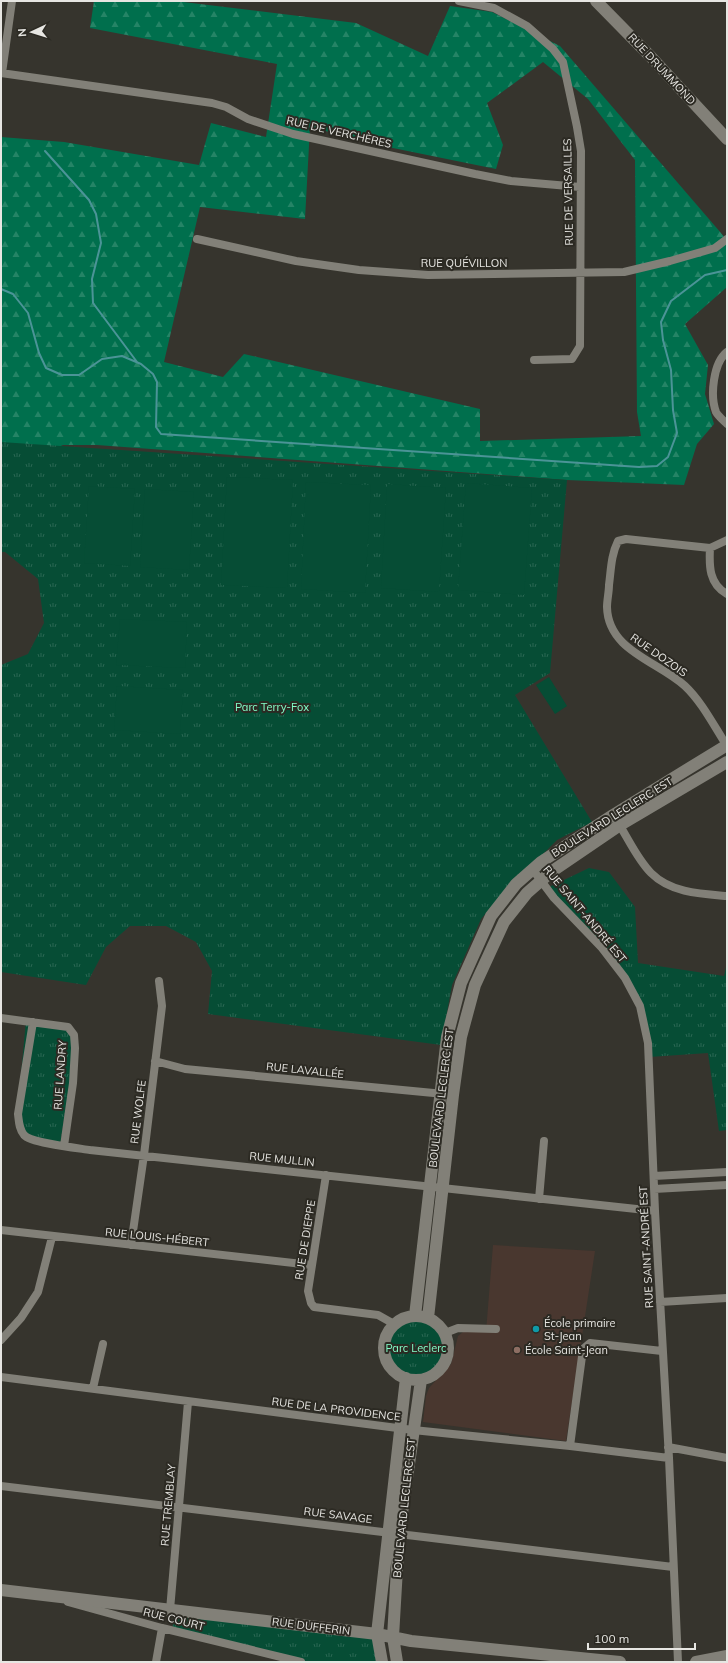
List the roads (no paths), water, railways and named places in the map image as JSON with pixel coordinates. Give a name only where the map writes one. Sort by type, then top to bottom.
[{"type":"street","points":[[1,73],[12,1]]},
{"type":"street","name":"RUE DE VERSAILLES","points":[[459,1],[494,8],[527,26],[553,48],[563,62],[576,120],[581,151],[580,346],[572,359],[534,360]]},
{"type":"street","points":[[494,8],[500,1]]},
{"type":"street","name":"RUE DRUMMOND","points":[[596,1],[651,57],[727,139]]},
{"type":"street","name":"RUE DE VERCHÈRES","points":[[1,73],[212,103],[226,107],[248,119],[293,134],[511,181],[580,187]]},
{"type":"street","name":"RUE QUÉVILLON","points":[[197,239],[296,261],[359,270],[428,275],[624,272],[637,270],[715,248],[727,239]]},
{"type":"street","points":[[727,352],[722,356],[715,371],[714,400],[716,413],[727,424]]},
{"type":"street","name":"RUE DOZOIS","points":[[710,548],[626,539],[618,541],[613,550],[607,607],[614,632],[626,647],[684,686],[693,695],[727,745]]},
{"type":"street","points":[[727,540],[710,548],[709,567],[713,581],[722,591],[727,594]]},
{"type":"street","name":"BOULEVARD LECLERC EST","points":[[428,1318],[461,1037],[475,984],[504,922],[527,893],[550,872],[616,820],[727,745]]},
{"type":"street","name":"BOULEVARD LECLERC EST","points":[[415,1316],[447,1037],[461,983],[491,916],[516,884],[542,862],[616,820],[727,762]]},
{"type":"street","points":[[616,820],[641,861],[652,874],[669,885],[694,893],[727,896]]},
{"type":"street","name":"RUE SAINT-ANDRÉ EST","points":[[533,870],[554,898],[602,948],[625,978],[640,1006],[648,1042],[678,1662]]},
{"type":"street","name":"RUE WOLFE","points":[[131,1245],[144,1155],[162,1006],[159,981]]},
{"type":"street","name":"RUE LANDRY","points":[[1,1018],[68,1027],[74,1035],[73,1083],[64,1146]]},
{"type":"street","name":"RUE MULLIN","points":[[33,1022],[18,1114],[19,1126],[23,1134],[28,1138],[64,1146],[655,1211]]},
{"type":"street","points":[[447,1037],[461,1037]]},
{"type":"street","name":"RUE LAVALLÉE","points":[[155,1062],[185,1069],[453,1095]]},
{"type":"street","points":[[539,1199],[544,1142]]},
{"type":"street","points":[[654,1176],[727,1172]]},
{"type":"street","name":"RUE DE DIEPPE","points":[[326,1175],[311,1265],[308,1291],[311,1303],[314,1307],[378,1315],[394,1324]]},
{"type":"street","points":[[654,1189],[727,1185]]},
{"type":"street","name":"RUE LOUIS-HÉBERT","points":[[1,1230],[52,1237],[311,1265]]},
{"type":"street","points":[[1,1340],[21,1318],[38,1292],[52,1237]]},
{"type":"street","points":[[660,1302],[727,1298]]},
{"type":"street","points":[[415,1316],[428,1318],[435,1322],[445,1333],[448,1345],[446,1360],[436,1373],[421,1380],[406,1378],[398,1374],[389,1365],[384,1351],[388,1333],[394,1324],[401,1320],[415,1316]]},
{"type":"street","points":[[445,1333],[458,1328],[496,1329]]},
{"type":"street","points":[[570,1446],[582,1349],[590,1343],[662,1351]]},
{"type":"street","points":[[93,1388],[103,1344]]},
{"type":"street","name":"RUE DE LA PROVIDENCE","points":[[1,1377],[407,1429],[669,1458]]},
{"type":"street","name":"BOULEVARD LECLERC EST","points":[[382,1662],[377,1634],[394,1533],[407,1429],[406,1378]]},
{"type":"street","name":"BOULEVARD LECLERC EST","points":[[407,1429],[421,1380]]},
{"type":"street","name":"RUE TREMBLAY","points":[[170,1610],[188,1402]]},
{"type":"street","points":[[668,1447],[727,1458]]},
{"type":"street","name":"RUE SAVAGE","points":[[1,1486],[673,1567]]},
{"type":"street","name":"BOULEVARD LECLERC EST","points":[[394,1533],[393,1637],[397,1662]]},
{"type":"street","name":"RUE DUFFERIN","points":[[1,1590],[377,1634],[411,1641],[620,1662]]},
{"type":"street","name":"RUE COURT","points":[[42,1595],[162,1628],[301,1662]]},
{"type":"street","points":[[156,1662],[162,1628]]},
{"type":"street","points":[[696,1662],[727,1656]]},
{"type":"waterway","points":[[45,151],[89,200],[96,214],[101,243],[92,279],[93,303],[137,362]]},
{"type":"waterway","points":[[1,289],[13,294],[28,313],[39,353],[46,368],[62,375],[79,375],[102,359],[122,356],[141,364],[153,374],[157,382],[156,427],[161,434],[639,467],[657,466],[668,457],[677,433],[673,410],[671,370],[663,340],[661,322],[671,301],[705,275],[727,270]]},
{"type":"place","name":"École primaire St-Jean","points":[[536,1329]]},
{"type":"place","name":"École Saint-Jean","points":[[517,1350]]},
{"type":"park label","name":"Parc Terry-Fox","points":[[272,707]]},
{"type":"park label","name":"Parc Leclerc","points":[[416,1348]]}]
